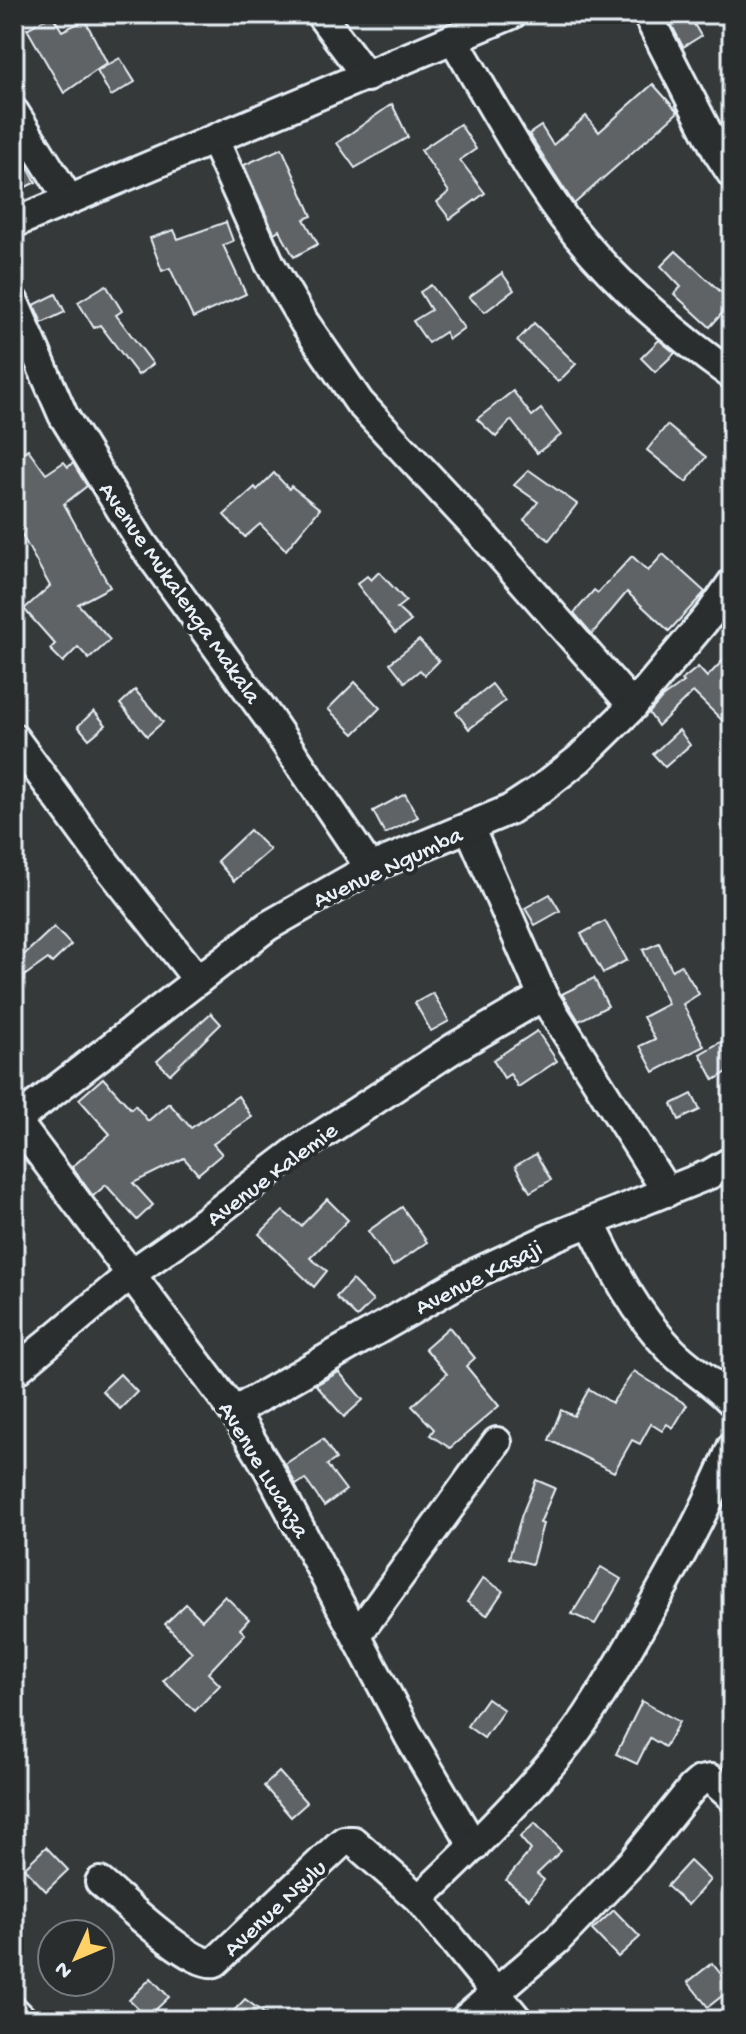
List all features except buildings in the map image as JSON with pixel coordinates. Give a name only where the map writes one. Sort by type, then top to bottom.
[{"type":"street","points":[[320,14],[367,77]]},
{"type":"street","points":[[14,223],[512,14]]},
{"type":"street","points":[[647,14],[717,151],[732,174]]},
{"type":"street","points":[[454,40],[563,217],[606,268],[702,353],[732,375]]},
{"type":"street","points":[[14,112],[68,198]]},
{"type":"street","points":[[214,140],[270,264],[304,322],[359,402],[479,531],[633,706]]},
{"type":"street","name":"Avenue Mukalenga Makala","points":[[14,302],[63,415],[141,542],[270,720],[370,868]]},
{"type":"street","name":"Avenue Ngumba","points":[[15,1120],[268,926],[370,868],[509,810],[541,789],[579,759],[722,622],[732,583]]},
{"type":"street","points":[[14,738],[108,866],[198,980]]},
{"type":"street","points":[[469,827],[543,996],[667,1192]]},
{"type":"street","name":"Avenue Kalemie","points":[[14,1372],[131,1274],[333,1125],[543,996]]},
{"type":"street","name":"Avenue Lwanza","points":[[15,1120],[234,1412],[269,1470],[410,1738],[474,1847]]},
{"type":"street","name":"Avenue Kasaji","points":[[234,1412],[476,1273],[553,1237],[710,1174],[732,1161]]},
{"type":"street","points":[[591,1224],[617,1276],[651,1329],[674,1353],[732,1402]]},
{"type":"street","points":[[357,1635],[497,1442]]},
{"type":"street","points":[[518,2020],[419,1899],[474,1847],[561,1752],[614,1675],[730,1457]]},
{"type":"street","points":[[464,2020],[557,1940],[634,1860],[700,1781],[711,1779],[732,1797]]},
{"type":"street","name":"Avenue Nsulu","points":[[100,1882],[188,1954],[208,1963],[215,1962],[338,1846],[349,1840],[358,1844],[419,1899]]},
{"type":"street","points":[[14,2011],[23,2020]]}]
